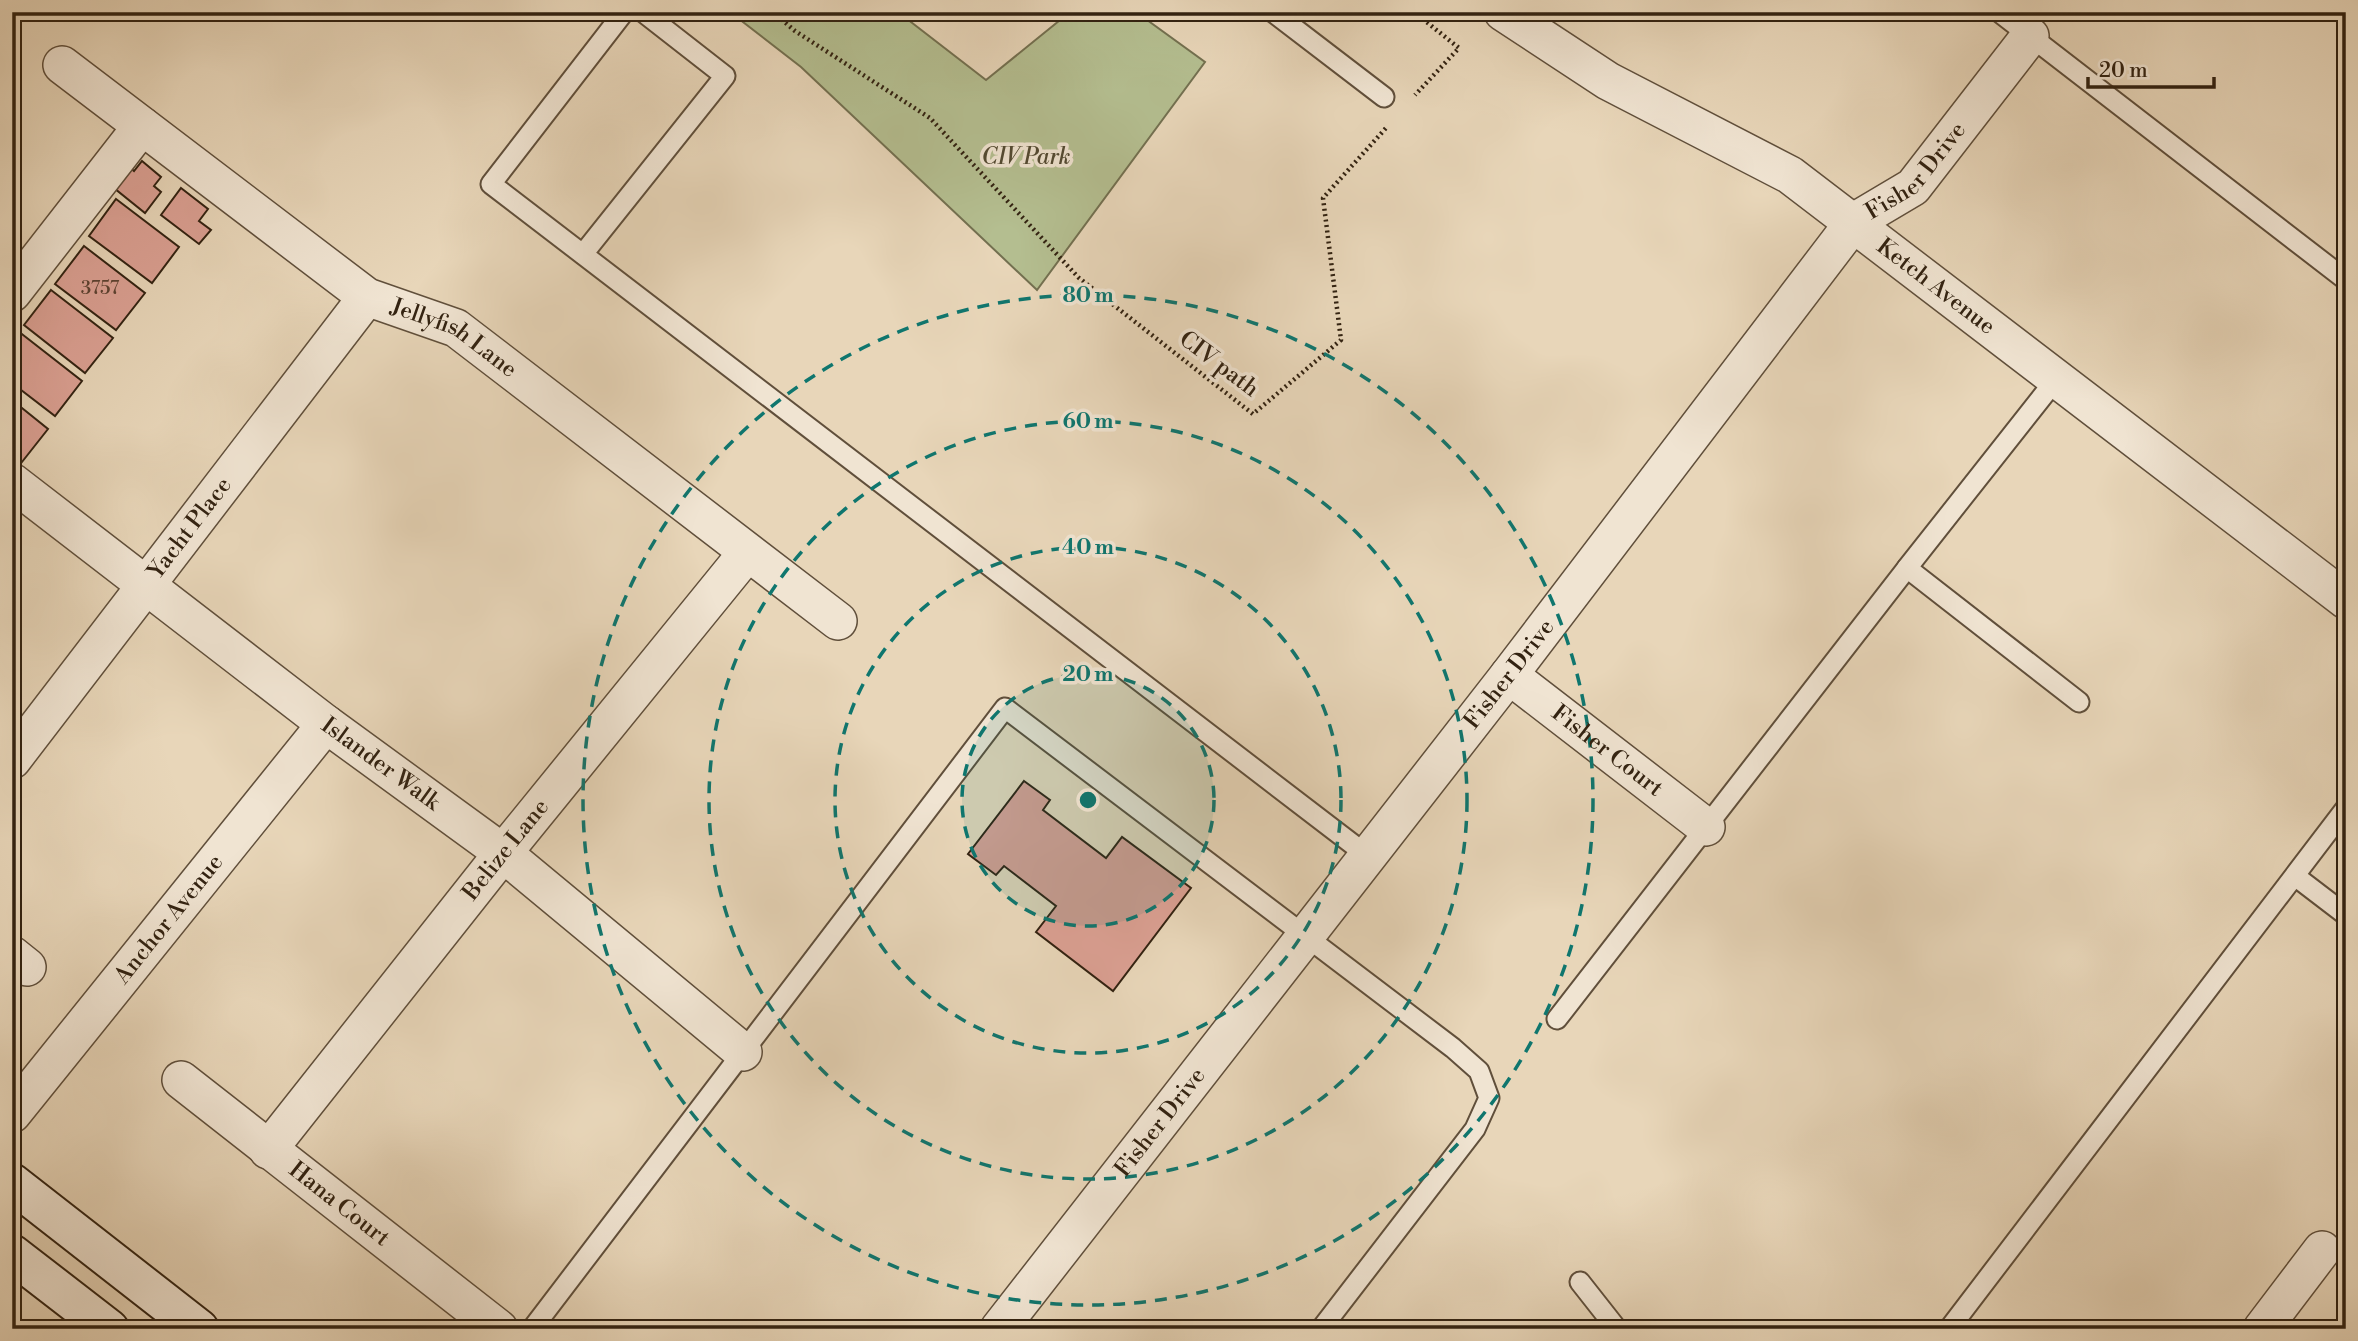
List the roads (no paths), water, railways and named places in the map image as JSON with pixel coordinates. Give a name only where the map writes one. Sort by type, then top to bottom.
[{"type":"street","name":"Ketch Avenue","points":[[1503,12],[1608,81],[1790,175],[2346,600]]},
{"type":"street","name":"Fisher Drive","points":[[999,1329],[1509,675],[1854,222],[1913,187],[2031,37]]},
{"type":"street","name":"Jellyfish Lane","points":[[62,65],[367,297],[456,328],[838,621]]},
{"type":"street","points":[[12,293],[142,126]]},
{"type":"street","name":"Yacht Place","points":[[12,760],[367,297]]},
{"type":"street","name":"Islander Walk","points":[[12,482],[326,723],[503,853],[743,1052]]},
{"type":"street","name":"Belize Lane","points":[[268,1150],[503,853],[747,553]]},
{"type":"street","name":"Fisher Court","points":[[1509,675],[1706,827]]},
{"type":"street","name":"Anchor Avenue","points":[[12,1114],[326,723]]},
{"type":"street","name":"Hana Court","points":[[181,1080],[499,1329]]},
{"type":"street","points":[[12,1183],[199,1329]]},
{"type":"street","points":[[2262,1329],[2322,1250]]},
{"type":"street","points":[[12,1254],[109,1329]]},
{"type":"lane","points":[[624,12],[491,184],[1368,856]]},
{"type":"lane","points":[[583,254],[725,76],[643,12]]},
{"type":"lane","points":[[1273,12],[1384,97]]},
{"type":"lane","points":[[1999,12],[2346,280]]},
{"type":"lane","points":[[1557,1019],[2057,378]]},
{"type":"lane","points":[[1907,568],[2079,702]]},
{"type":"lane","points":[[532,1329],[1005,708],[1479,1071],[1489,1098],[1475,1129],[1321,1329]]},
{"type":"lane","points":[[1949,1329],[2346,808]]},
{"type":"lane","points":[[2295,876],[2346,915]]},
{"type":"lane","points":[[1580,1282],[1617,1329]]},
{"type":"park label","name":"CIV Park","points":[[1026,157]]}]
